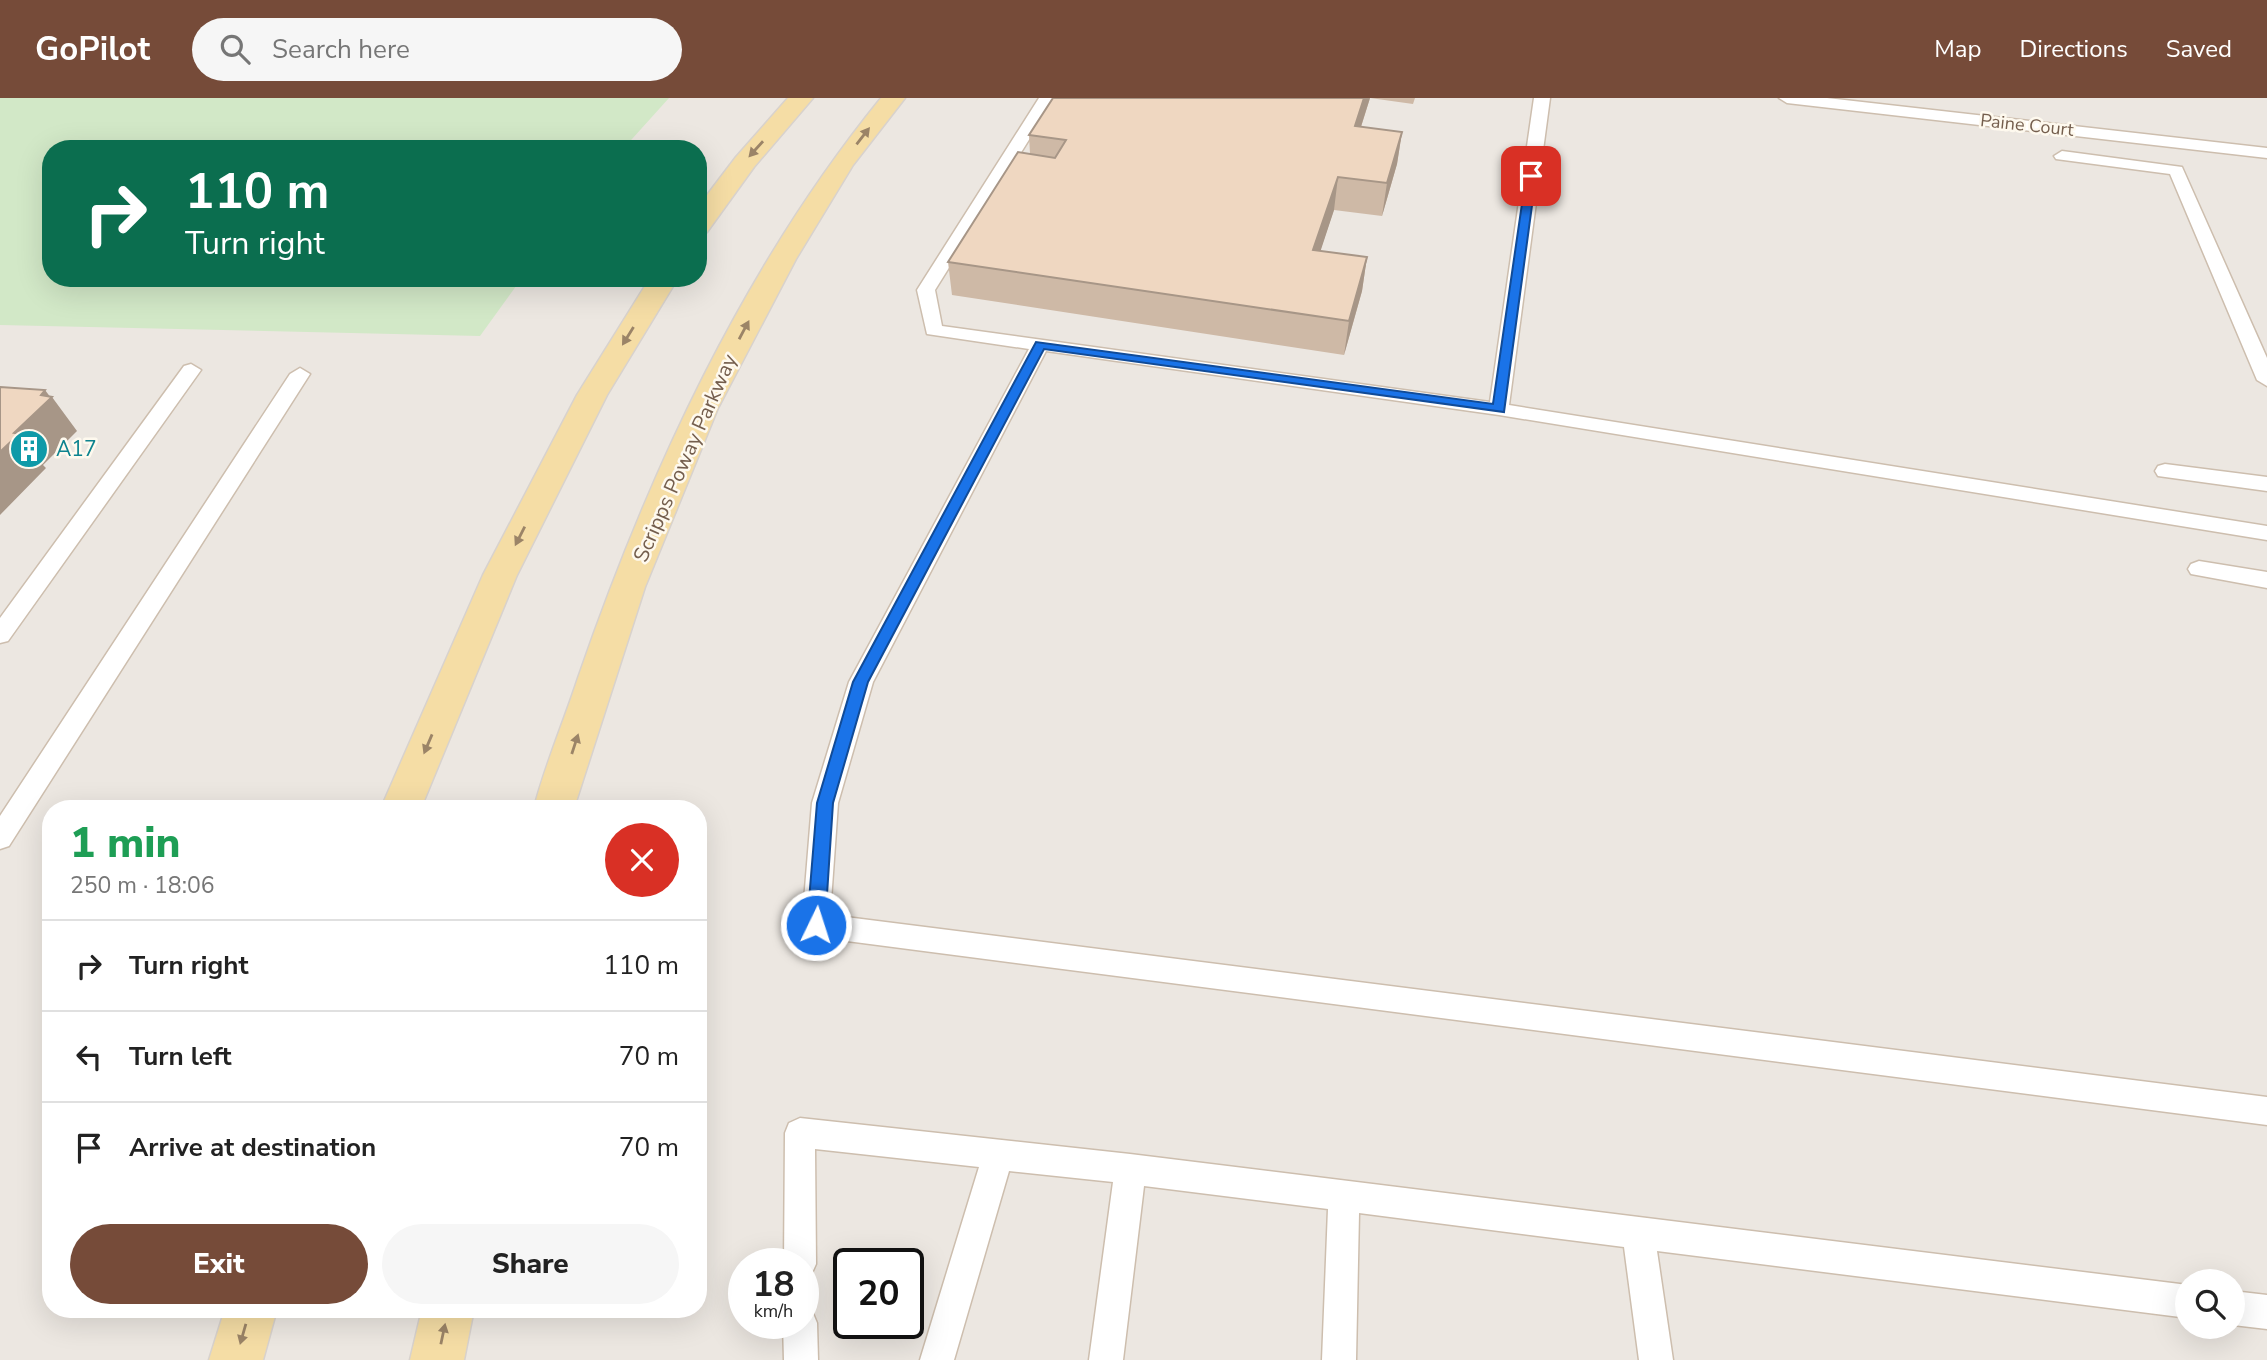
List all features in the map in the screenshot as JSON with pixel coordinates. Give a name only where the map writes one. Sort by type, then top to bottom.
[{"type":"main road","points":[[707,214],[745,162],[801,98]]},
{"type":"main road","name":"Scripps Poway Parkway","points":[[557,800],[627,587],[703,408],[782,259],[842,162],[893,98]]},
{"type":"main road","points":[[404,800],[500,575],[592,395],[658,287]]},
{"type":"main road","points":[[236,1360],[248,1318]]},
{"type":"main road","points":[[437,1360],[446,1318]]},
{"type":"lane","points":[[1047,98],[926,290],[934,330],[1499,409],[2267,533]]},
{"type":"lane","points":[[1499,409],[1542,98]]},
{"type":"lane","name":"Paine Court","points":[[1787,98],[2267,152]]},
{"type":"lane","points":[[2062,156],[2176,170],[2267,380]]},
{"type":"lane","points":[[1040,345],[860,682],[825,803],[816,925],[2267,1111]]},
{"type":"lane","points":[[0,635],[191,370]]},
{"type":"lane","points":[[0,838],[300,374]]},
{"type":"lane","points":[[2165,471],[2267,484]]},
{"type":"lane","points":[[2199,569],[2267,580]]},
{"type":"lane","points":[[800,1248],[800,1133],[1130,1169],[2175,1300]]},
{"type":"lane","points":[[937,1360],[998,1155]]},
{"type":"lane","points":[[1106,1360],[1130,1169]]},
{"type":"lane","points":[[1339,1360],[1344,1196]]},
{"type":"lane","points":[[1638,1233],[1656,1360]]},
{"type":"lane","points":[[2245,1309],[2267,1312]]},
{"type":"lane","points":[[800,1339],[801,1360]]},
{"type":"shaded area","points":[[0,98],[2267,98],[2267,1360],[0,1360]]},
{"type":"green space","points":[[0,98],[669,98],[631,140],[42,140],[42,287],[515,287],[480,336],[0,325]]},
{"type":"building","points":[[1053,98],[1364,98],[1355,126],[1402,132],[1387,183],[1338,177],[1313,250],[1367,257],[1349,321],[948,262],[1018,152],[1055,158],[1066,140],[1029,135]]},
{"type":"building","points":[[0,387],[45,390],[41,395],[52,397],[14,433],[19,434],[0,452]]},
{"type":"place","name":"A17","points":[[29,449]]},
{"type":"route","points":[[816,925],[825,803],[860,682],[1040,345],[1499,409],[1531,176]]}]
